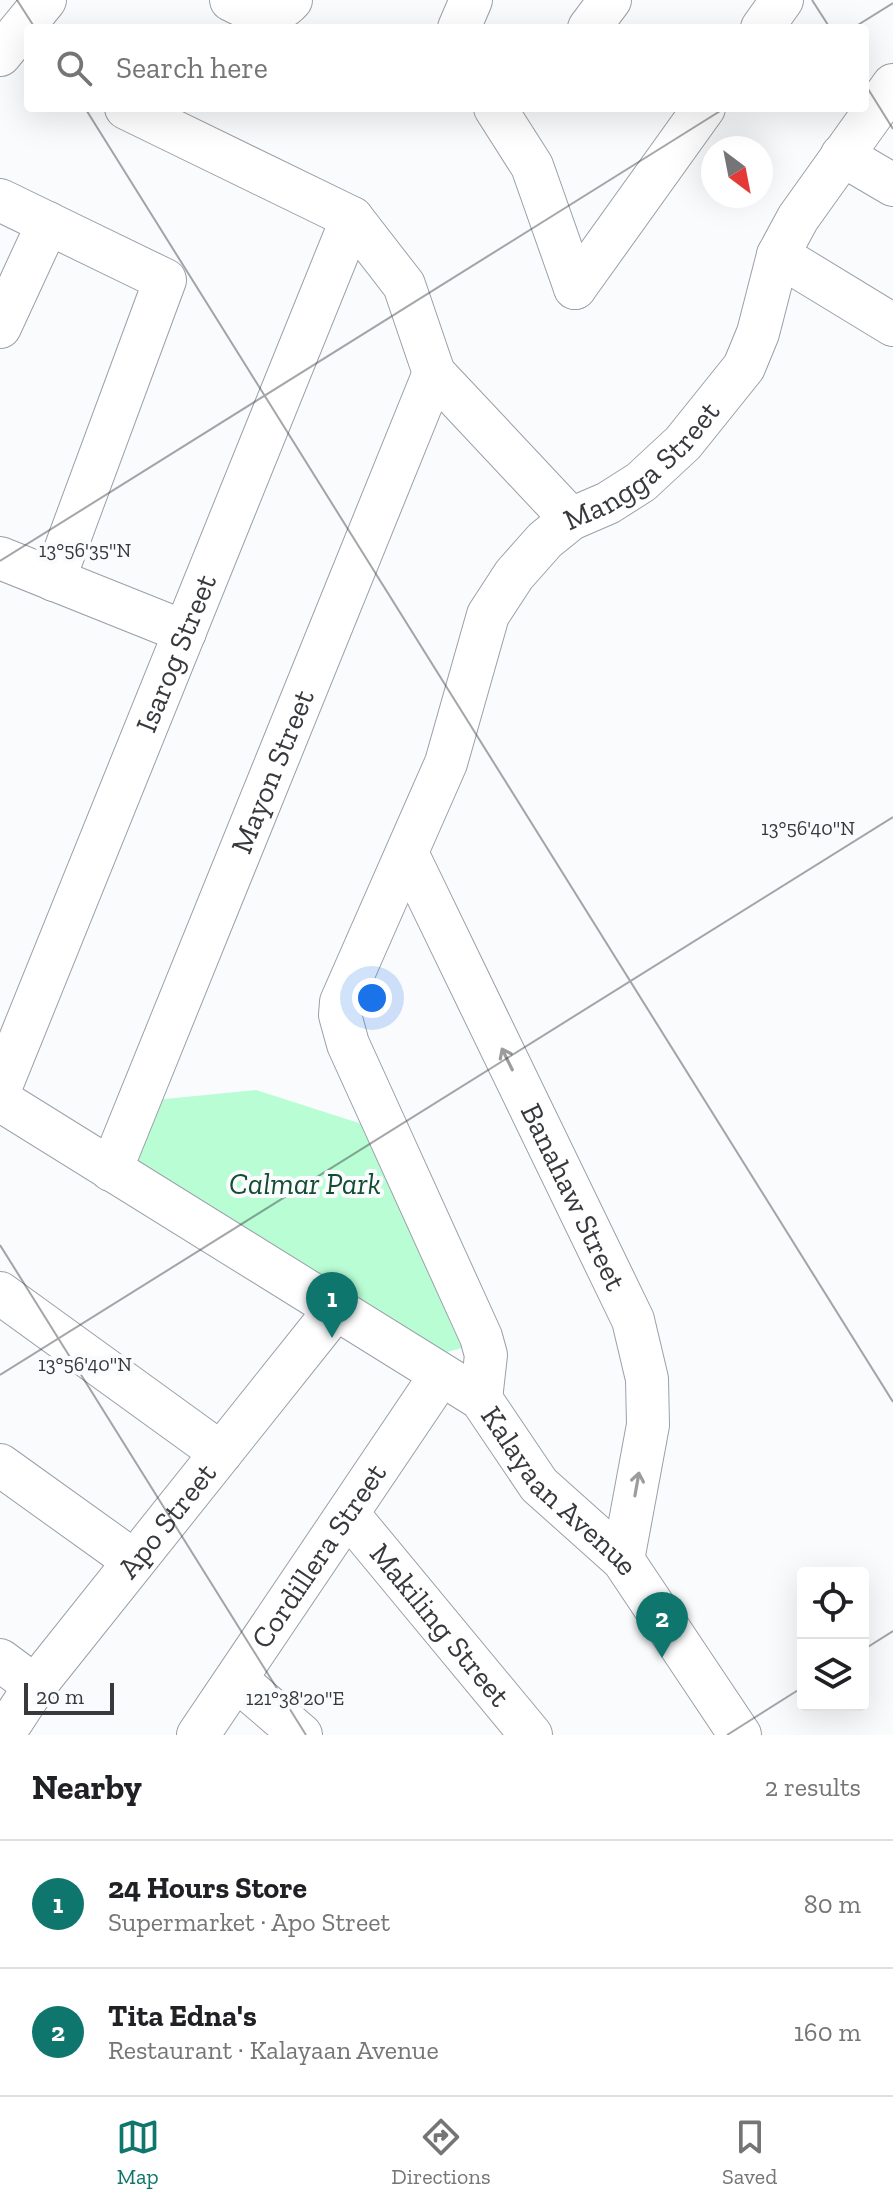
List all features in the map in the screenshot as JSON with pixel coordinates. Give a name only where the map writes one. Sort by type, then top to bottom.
[{"type":"street","points":[[30,24],[45,0]]},
{"type":"street","points":[[231,0],[265,14],[287,5]]},
{"type":"street","points":[[461,24],[471,0]]},
{"type":"street","points":[[592,24],[610,0]]},
{"type":"street","points":[[765,24],[782,0]]},
{"type":"street","points":[[11,55],[24,34]]},
{"type":"street","name":"Mangga Street","points":[[481,1399],[486,1355],[481,1337],[348,1044],[340,1015],[347,986],[446,763],[488,615],[514,575],[571,519],[608,503],[641,482],[683,443],[744,367],[758,333],[778,255],[842,155],[893,85]]},
{"type":"street","points":[[134,112],[352,218],[404,285],[434,373],[571,519]]},
{"type":"street","points":[[511,116],[575,288],[701,112]]},
{"type":"street","points":[[842,155],[893,185]]},
{"type":"street","points":[[0,200],[165,280],[54,580]]},
{"type":"street","name":"Isarog Street","points":[[0,1089],[352,218]]},
{"type":"street","points":[[0,327],[48,223]]},
{"type":"street","points":[[778,255],[893,325]]},
{"type":"street","name":"Mayon Street","points":[[111,1170],[434,373]]},
{"type":"street","points":[[0,558],[185,632]]},
{"type":"street","name":"Banahaw Street","points":[[407,853],[633,1320],[647,1379],[648,1425],[623,1560]]},
{"type":"street","name":"Kalayaan Avenue","points":[[0,1100],[481,1399],[539,1485],[623,1560],[740,1735]]},
{"type":"street","points":[[0,1293],[221,1453]]},
{"type":"street","name":"Apo Street","points":[[3,1735],[35,1686],[335,1310]]},
{"type":"street","name":"Cordillera Street","points":[[198,1735],[440,1376]]},
{"type":"street","points":[[0,1465],[134,1561]]},
{"type":"street","name":"Makiling Street","points":[[348,1514],[531,1735]]},
{"type":"street","points":[[0,1660],[35,1686]]},
{"type":"street","points":[[237,1680],[301,1735]]},
{"type":"green space","name":"Calmar Park","points":[[256,1090],[362,1124],[462,1348],[440,1354],[132,1162],[155,1100]]},
{"type":"place","name":"24 Hours Store","points":[[332,1338]]},
{"type":"place","name":"Tita Edna's","points":[[662,1658]]}]
